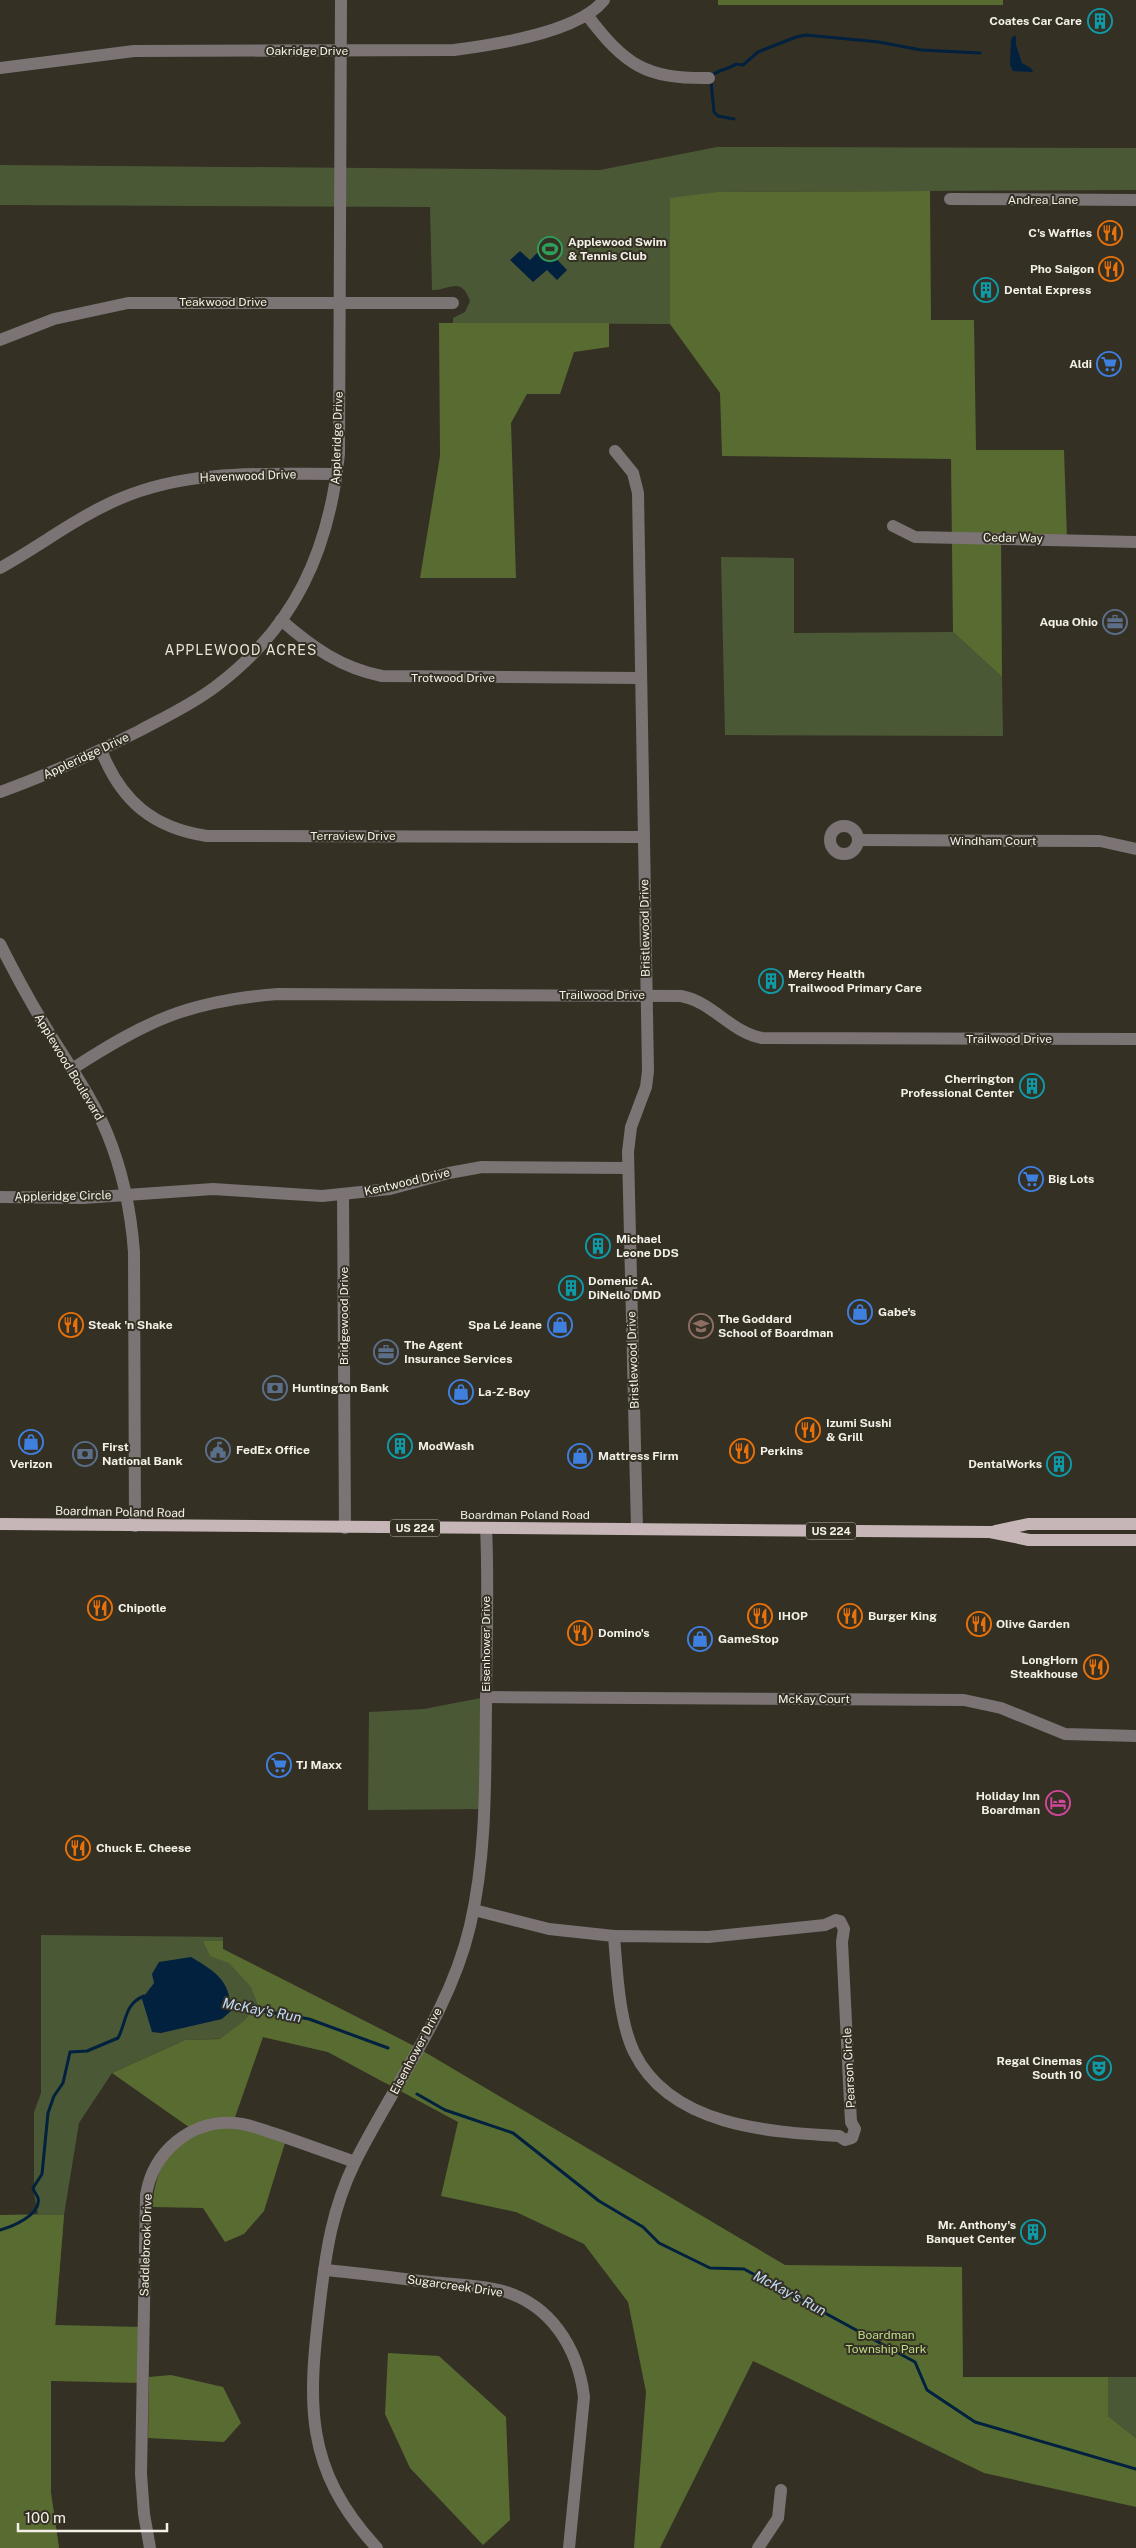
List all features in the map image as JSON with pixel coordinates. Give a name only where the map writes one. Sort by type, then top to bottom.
[{"type":"main road","name":"Boardman Poland Road","points":[[0,1524],[990,1532],[1029,1540],[1136,1540]]},
{"type":"main road","name":"Boardman Poland Road","points":[[990,1532],[1028,1524],[1136,1524]]},
{"type":"street","name":"Appleridge Drive","points":[[0,792],[62,769],[181,709],[214,688],[252,655],[281,620],[301,589],[319,550],[332,510],[339,454],[340,0]]},
{"type":"street","name":"Oakridge Drive","points":[[0,68],[134,51],[434,51],[474,48],[560,28],[587,15],[604,0]]},
{"type":"street","points":[[587,15],[613,48],[638,66],[670,77],[709,78]]},
{"type":"street","name":"Andrea Lane","points":[[950,199],[1136,200]]},
{"type":"street","name":"Teakwood Drive","points":[[0,340],[61,316],[128,303],[453,302]]},
{"type":"street","name":"Bristlewood Drive","points":[[615,451],[633,473],[637,485],[647,1078],[631,1127],[628,1168],[638,1529]]},
{"type":"street","name":"Havenwood Drive","points":[[0,568],[118,499],[152,487],[212,475],[337,474]]},
{"type":"street","name":"Cedar Way","points":[[893,526],[915,537],[1136,542]]},
{"type":"street","name":"Trotwood Drive","points":[[281,620],[309,644],[330,658],[356,669],[382,676],[641,678]]},
{"type":"street","name":"Terraview Drive","points":[[101,750],[115,782],[136,806],[164,825],[190,833],[217,836],[643,837]]},
{"type":"street","name":"Windham Court","points":[[858,840],[1100,841],[1133,850]]},
{"type":"street","name":"Applewood Boulevard","points":[[0,944],[29,999],[72,1069],[107,1132],[119,1166],[126,1194],[134,1252],[135,1526]]},
{"type":"street","name":"Trailwood Drive","points":[[72,1069],[121,1038],[156,1020],[196,1006],[240,997],[278,994],[681,996],[696,1000],[711,1008],[736,1029],[762,1038],[1136,1039]]},
{"type":"street","name":"Kentwood Drive","points":[[126,1194],[213,1189],[301,1195],[343,1194],[390,1189],[449,1173],[482,1168],[628,1168]]},
{"type":"street","name":"Appleridge Circle","points":[[0,1197],[83,1198],[126,1194]]},
{"type":"street","name":"Bridgewood Drive","points":[[343,1194],[345,1528]]},
{"type":"street","name":"Eisenhower Drive","points":[[377,2548],[357,2524],[337,2492],[323,2461],[314,2427],[311,2390],[324,2270],[332,2217],[356,2162],[437,2014],[454,1976],[474,1910],[484,1834],[486,1528]]},
{"type":"street","name":"McKay Court","points":[[486,1697],[964,1700],[1001,1708],[1065,1734],[1136,1736]]},
{"type":"street","name":"Pearson Circle","points":[[474,1910],[550,1929],[614,1936],[708,1937],[840,1921],[844,1929],[842,1942],[851,2122],[855,2129],[852,2138],[845,2140],[839,2136],[778,2132],[741,2126],[699,2110],[661,2087],[641,2064],[629,2038],[614,1936]]},
{"type":"street","name":"Saddlebrook Drive","points":[[150,2548],[144,2514],[141,2474],[146,2195],[157,2164],[179,2138],[206,2125],[222,2122],[250,2126],[356,2162]]},
{"type":"street","name":"Sugarcreek Drive","points":[[324,2270],[498,2290],[533,2305],[554,2324],[574,2353],[582,2379],[584,2396],[569,2548]]},
{"type":"street","points":[[758,2548],[778,2518],[781,2490]]},
{"type":"green space","points":[[718,0],[1003,0],[1003,5],[718,5]]},
{"type":"green space","points":[[717,147],[1136,148],[1136,190],[716,192],[670,199],[670,324],[453,323],[453,318],[465,312],[470,301],[463,288],[458,286],[432,290],[430,207],[0,205],[0,165],[600,170]]},
{"type":"green space","points":[[930,191],[931,320],[974,320],[976,450],[1064,450],[1067,539],[1001,538],[1002,677],[953,632],[951,459],[722,456],[720,393],[670,324],[670,198],[716,192]]},
{"type":"green space","points":[[439,323],[609,323],[609,347],[574,352],[560,394],[527,394],[511,423],[516,578],[420,578],[440,456]]},
{"type":"green space","points":[[721,557],[794,558],[794,633],[953,632],[1002,677],[1003,736],[725,735]]},
{"type":"green space","points":[[486,1697],[485,1809],[368,1810],[369,1712],[424,1709]]},
{"type":"green space","points":[[41,1935],[223,1937],[223,1949],[406,2042],[385,2083],[328,2052],[263,2037],[185,2040],[112,2073],[79,2123],[64,2215],[51,2381],[51,2493],[59,2548],[0,2548],[0,2215],[38,2214],[34,2194],[34,2112],[41,2093]]},
{"type":"green space","name":"Boardman Township Park","points":[[203,1941],[223,1941],[223,1949],[418,2048],[785,2265],[962,2267],[963,2377],[1108,2377],[1108,2416],[1136,2438],[1136,2507],[984,2473],[753,2361],[660,2548],[634,2548],[646,2392],[628,2302],[584,2244],[516,2212],[441,2196],[458,2122],[328,2052],[263,2037],[233,2123],[193,2130],[112,2073],[185,2040],[220,2039],[244,2021],[258,2005],[251,1987],[229,1963],[210,1956]]},
{"type":"green space","points":[[222,2127],[247,2129],[285,2143],[264,2211],[244,2234],[225,2242],[203,2208],[152,2207],[158,2176],[171,2153],[192,2138]]},
{"type":"green space","points":[[0,2215],[64,2215],[55,2325],[144,2327],[143,2383],[51,2381],[51,2493],[59,2548],[0,2548]]},
{"type":"green space","points":[[388,2353],[439,2356],[506,2417],[510,2520],[483,2545],[410,2468],[385,2414]]},
{"type":"green space","points":[[171,2375],[223,2387],[241,2423],[224,2442],[148,2438],[149,2377]]},
{"type":"green space","points":[[1108,2377],[1136,2377],[1136,2438],[1108,2416]]},
{"type":"water","points":[[1016,36],[1016,45],[1022,63],[1031,68],[1033,72],[1013,71],[1010,65],[1011,40],[1012,37]]},
{"type":"water","points":[[544,246],[567,270],[557,280],[547,270],[533,282],[510,260],[520,251],[530,260]]},
{"type":"water","points":[[191,1957],[208,1967],[220,1978],[228,1992],[231,2011],[222,2019],[161,2033],[152,2032],[142,1999],[154,1983],[152,1974],[159,1962]]},
{"type":"waterway","points":[[712,76],[736,64],[743,65],[758,52],[806,35],[879,42],[921,50],[980,53]]},
{"type":"waterway","points":[[711,82],[714,112],[718,116],[734,119]]},
{"type":"waterway","name":"McKay's Run","points":[[0,2230],[31,2215],[38,2204],[38,2198],[33,2188],[42,2174],[48,2113],[54,2096],[63,2083],[70,2052],[87,2051],[118,2038],[129,2008],[138,1999],[144,1996],[148,1997]]},
{"type":"waterway","name":"McKay's Run","points":[[229,2005],[309,2019],[388,2048]]},
{"type":"waterway","name":"McKay's Run","points":[[417,2094],[445,2110],[513,2133],[599,2201],[643,2227],[659,2243],[710,2268],[744,2269],[915,2362],[927,2390],[975,2422],[1136,2469]]},
{"type":"place","name":"Coates Car Care","points":[[1100,21]]},
{"type":"place","name":"C's Waffles","points":[[1110,233]]},
{"type":"place","name":"Applewood Swim & Tennis Club","points":[[550,249]]},
{"type":"place","name":"Pho Saigon","points":[[1111,269]]},
{"type":"place","name":"Dental Express","points":[[986,290]]},
{"type":"place","name":"Aldi","points":[[1109,364]]},
{"type":"place","name":"Aqua Ohio","points":[[1115,622]]},
{"type":"place","name":"Mercy Health Trailwood Primary Care","points":[[771,981]]},
{"type":"place","name":"Cherrington Professional Center","points":[[1032,1086]]},
{"type":"place","name":"Big Lots","points":[[1031,1179]]},
{"type":"place","name":"Michael Leone DDS","points":[[598,1246]]},
{"type":"place","name":"Domenic A. DiNello DMD","points":[[571,1288]]},
{"type":"place","name":"Gabe's","points":[[860,1312]]},
{"type":"place","name":"Steak 'n Shake","points":[[71,1325]]},
{"type":"place","name":"Spa Lé Jeane","points":[[560,1325]]},
{"type":"place","name":"The Goddard School of Boardman","points":[[701,1326]]},
{"type":"place","name":"The Agent Insurance Services","points":[[386,1352]]},
{"type":"place","name":"Huntington Bank","points":[[275,1388]]},
{"type":"place","name":"La-Z-Boy","points":[[461,1392]]},
{"type":"place","name":"Izumi Sushi & Grill","points":[[808,1430]]},
{"type":"place","name":"Verizon","points":[[31,1442]]},
{"type":"place","name":"ModWash","points":[[400,1446]]},
{"type":"place","name":"FedEx Office","points":[[218,1450]]},
{"type":"place","name":"Perkins","points":[[742,1451]]},
{"type":"place","name":"First National Bank","points":[[85,1454]]},
{"type":"place","name":"Mattress Firm","points":[[580,1456]]},
{"type":"place","name":"DentalWorks","points":[[1059,1464]]},
{"type":"place","name":"Chipotle","points":[[100,1608]]},
{"type":"place","name":"IHOP","points":[[760,1616]]},
{"type":"place","name":"Burger King","points":[[850,1616]]},
{"type":"place","name":"Olive Garden","points":[[979,1624]]},
{"type":"place","name":"Domino's","points":[[580,1633]]},
{"type":"place","name":"GameStop","points":[[700,1639]]},
{"type":"place","name":"LongHorn Steakhouse","points":[[1096,1667]]},
{"type":"place","name":"TJ Maxx","points":[[279,1765]]},
{"type":"place","name":"Holiday Inn Boardman","points":[[1058,1803]]},
{"type":"place","name":"Chuck E. Cheese","points":[[78,1848]]},
{"type":"place","name":"Regal Cinemas South 10","points":[[1099,2068]]},
{"type":"place","name":"Mr. Anthony's Banquet Center","points":[[1033,2232]]},
{"type":"district","name":"APPLEWOOD ACRES","points":[[241,650]]}]
